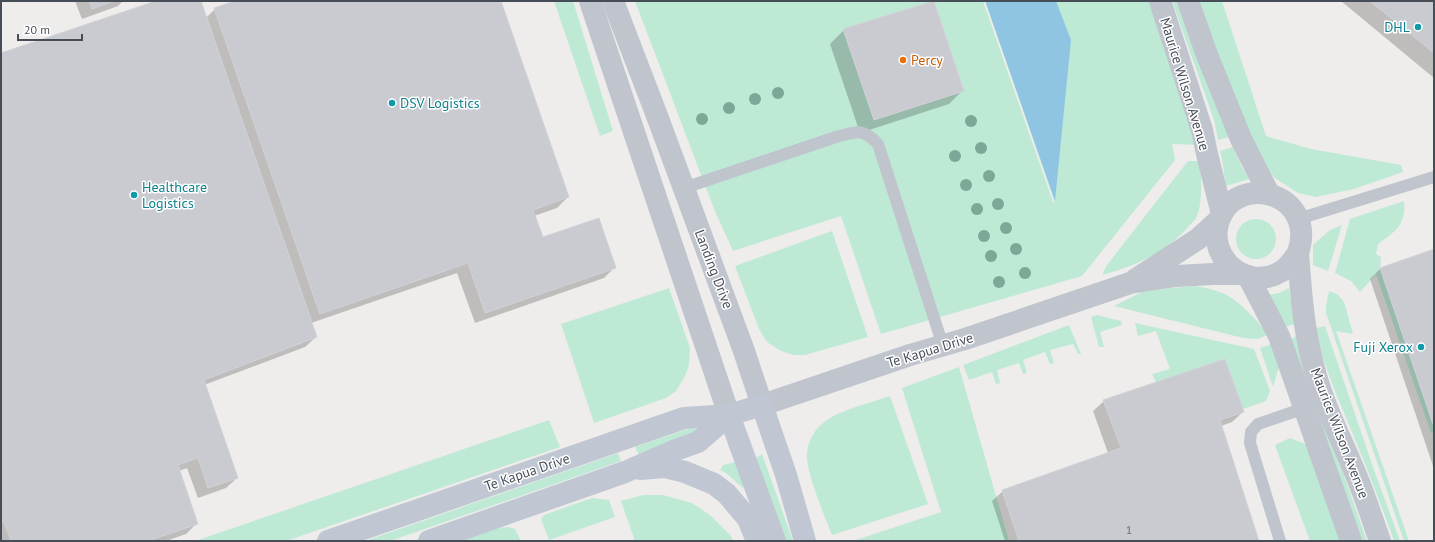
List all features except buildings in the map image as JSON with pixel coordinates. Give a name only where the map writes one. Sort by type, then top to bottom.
[{"type":"street","points":[[590,1],[729,415],[775,541]]},
{"type":"street","name":"Landing Drive","points":[[613,1],[744,351],[786,475],[805,541]]},
{"type":"street","name":"Maurice Wilson Avenue","points":[[1160,1],[1202,130],[1221,217]]},
{"type":"street","name":"Maurice Wilson Avenue","points":[[1188,1],[1207,55],[1241,139],[1269,194]]},
{"type":"street","points":[[1248,194],[1269,194],[1278,198],[1286,203],[1298,219],[1301,239],[1298,252],[1282,271],[1272,276],[1260,278],[1245,275],[1231,267],[1222,257],[1217,245],[1216,232],[1221,217],[1229,205],[1238,198],[1248,194]]},
{"type":"street","name":"Te Kapua Drive","points":[[1130,282],[1198,239],[1221,217]]},
{"type":"street","name":"Maurice Wilson Avenue","points":[[1298,252],[1304,327],[1313,365],[1323,399],[1357,477],[1380,541]]},
{"type":"street","name":"Te Kapua Drive","points":[[328,541],[684,418],[729,415],[762,405],[910,355],[943,346],[1130,282],[1176,276],[1213,274],[1245,275]]},
{"type":"street","name":"Maurice Wilson Avenue","points":[[1245,275],[1279,336],[1351,541]]},
{"type":"street","name":"Te Kapua Drive","points":[[429,541],[625,472],[698,442],[729,415]]},
{"type":"street","points":[[625,472],[647,467],[665,467],[685,472],[714,484],[727,494],[748,519],[757,541]]},
{"type":"lane","points":[[684,188],[836,137],[858,131],[870,135],[878,144],[943,346]]},
{"type":"lane","points":[[1298,219],[1434,177]]},
{"type":"lane","points":[[1280,541],[1250,443],[1251,432],[1258,424],[1305,408]]},
{"type":"green space","points":[[554,1],[573,1],[613,131],[600,136]]},
{"type":"green space","points":[[635,1],[1155,1],[1200,145],[1172,144],[1175,160],[1082,276],[881,334],[841,216],[733,251],[714,209]]},
{"type":"green space","points":[[1172,1],[1181,1],[1229,137],[1218,140],[1214,120]]},
{"type":"green space","points":[[1198,1],[1222,1],[1266,136],[1311,149],[1401,165],[1403,172],[1354,189],[1316,197],[1298,193],[1275,178],[1261,161],[1249,142]]},
{"type":"green space","points":[[1233,147],[1249,179],[1226,186],[1220,151]]},
{"type":"green space","points":[[1188,161],[1200,161],[1201,196],[1199,210],[1195,220],[1170,244],[1160,251],[1138,263],[1102,275],[1107,265]]},
{"type":"green space","points":[[1404,201],[1401,222],[1395,231],[1378,244],[1376,254],[1381,257],[1380,268],[1434,427],[1434,432],[1431,433],[1376,274],[1360,292],[1351,281],[1335,273],[1350,219]]},
{"type":"green space","points":[[1260,219],[1267,222],[1273,228],[1276,239],[1275,247],[1267,256],[1260,259],[1252,259],[1245,256],[1237,247],[1236,235],[1239,228],[1248,220]]},
{"type":"green space","points":[[1342,225],[1328,271],[1313,265],[1313,245],[1330,230]]},
{"type":"green space","points":[[832,231],[868,337],[805,355],[793,355],[781,351],[767,342],[759,329],[735,266]]},
{"type":"green space","points":[[1195,286],[1220,292],[1239,303],[1256,320],[1267,335],[1258,339],[1243,338],[1114,306],[1142,292]]},
{"type":"green space","points":[[669,288],[690,348],[689,365],[685,376],[676,391],[666,398],[594,423],[561,324]]},
{"type":"green space","points":[[1289,288],[1295,324],[1285,327],[1268,295],[1279,293]]},
{"type":"green space","points":[[1329,291],[1337,294],[1344,302],[1353,334],[1336,331],[1409,541],[1404,541],[1326,313]]},
{"type":"green space","points":[[1097,315],[1121,321],[1122,325],[1100,332],[1104,347],[1099,347],[1091,317]]},
{"type":"green space","points":[[1135,323],[1254,349],[1270,391],[1266,401],[1243,409],[1225,359],[1156,382],[1152,374],[1170,369],[1156,331],[1138,336]]},
{"type":"green space","points":[[1069,325],[1081,354],[1078,354],[1073,344],[1050,350],[1054,363],[1050,364],[1045,352],[1023,360],[1027,373],[1023,374],[1019,363],[997,370],[1000,383],[996,384],[992,372],[969,380],[963,365]]},
{"type":"green space","points":[[1325,326],[1400,541],[1394,541],[1326,368],[1316,328]]},
{"type":"green space","points":[[1296,336],[1297,343],[1367,541],[1359,541],[1289,340]]},
{"type":"green space","points":[[1272,344],[1280,363],[1273,387],[1260,348]]},
{"type":"green space","points":[[959,367],[1009,541],[853,541],[941,512],[902,388]]},
{"type":"green space","points":[[890,396],[928,504],[832,535],[816,494],[807,461],[807,453],[811,439],[819,426],[833,416]]},
{"type":"green space","points":[[549,420],[560,447],[286,541],[195,541]]},
{"type":"green space","points":[[695,428],[696,432],[639,455],[635,447],[688,429]]},
{"type":"green space","points":[[1290,438],[1308,445],[1340,541],[1310,541],[1275,445]]},
{"type":"green space","points":[[618,453],[621,461],[390,541],[365,541]]},
{"type":"green space","points":[[762,454],[793,541],[783,541],[755,459]]},
{"type":"green space","points":[[735,462],[744,485],[743,488],[726,473],[720,470],[723,465]]},
{"type":"green space","points":[[643,495],[663,495],[692,503],[710,515],[731,536],[733,541],[635,541],[621,501]]},
{"type":"green space","points":[[592,498],[609,500],[615,517],[549,540],[541,519],[544,515]]},
{"type":"green space","points":[[508,527],[515,529],[521,541],[461,541],[493,529]]},
{"type":"water","points":[[985,1],[1056,1],[1071,40],[1055,201]]},
{"type":"pier","points":[[983,1],[985,1],[1055,203],[1053,202]]},
{"type":"place","name":"DHL","points":[[1418,27]]},
{"type":"place","name":"Percy","points":[[903,60]]},
{"type":"place","name":"DSV Logistics","points":[[392,103]]},
{"type":"place","name":"Healthcare Logistics","points":[[134,195]]},
{"type":"place","name":"Fuji Xerox","points":[[1421,347]]}]
